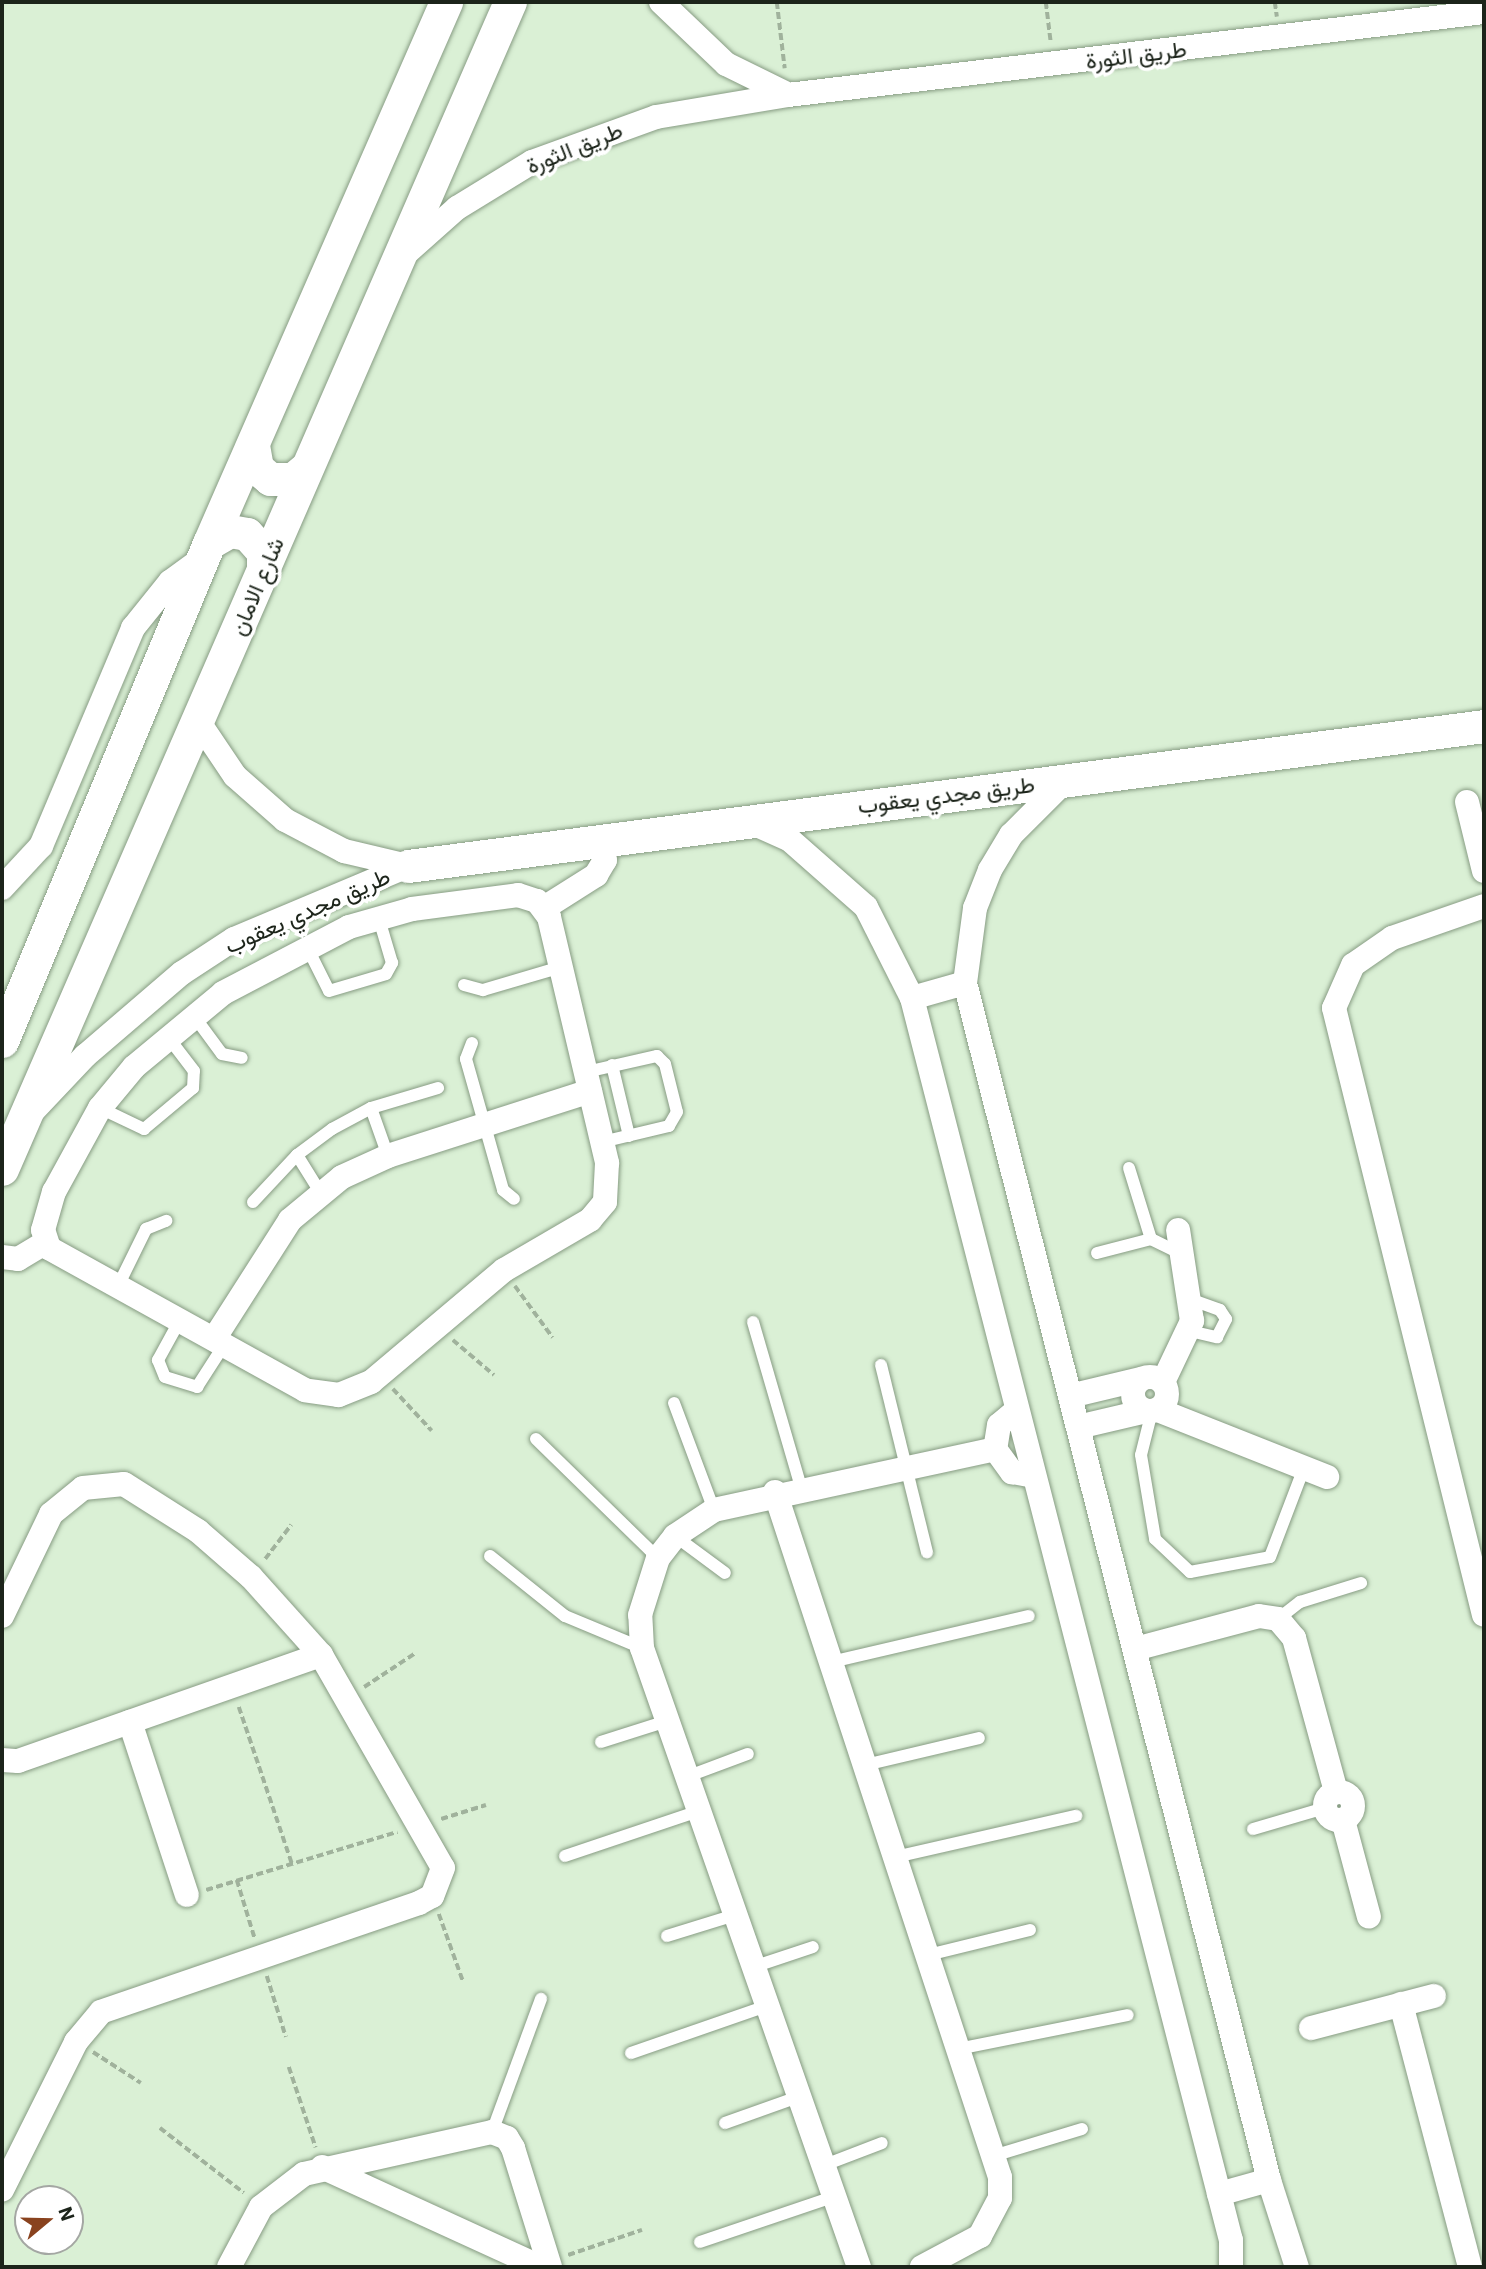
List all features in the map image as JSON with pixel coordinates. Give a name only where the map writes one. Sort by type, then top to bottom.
[{"type":"street","points":[[2,1041],[205,551],[446,2]]},
{"type":"street","name":"شارع الامان","points":[[2,1170],[198,721],[390,267],[510,2]]},
{"type":"street","points":[[661,2],[726,64],[788,95]]},
{"type":"street","name":"طريق الثورة","points":[[390,267],[493,183],[572,143],[656,117],[788,95],[1484,12]]},
{"type":"street","points":[[253,445],[254,461],[270,478],[293,479],[306,469]]},
{"type":"street","points":[[2,888],[41,846],[132,628],[170,582],[230,531],[247,534],[263,552],[263,569]]},
{"type":"street","name":"طريق مجدي يعقوب","points":[[198,721],[235,776],[285,820],[344,851],[408,866]]},
{"type":"street","name":"طريق مجدي يعقوب","points":[[21,1125],[85,1056],[182,973],[234,939],[408,866],[744,819],[1484,726]]},
{"type":"street","points":[[1068,779],[1037,804],[990,870],[975,908],[965,984],[1269,2180],[1297,2267]]},
{"type":"street","points":[[1466,802],[1484,871]]},
{"type":"street","points":[[744,819],[790,840],[866,907],[912,998],[1219,2194],[1231,2267]]},
{"type":"street","points":[[544,908],[596,875],[605,860],[601,838]]},
{"type":"street","points":[[517,895],[544,908],[561,967],[609,1180],[599,1212],[503,1270],[379,1375],[350,1393],[316,1393],[118,1286],[46,1242],[43,1230],[54,1192],[100,1108],[167,1036],[306,944],[379,919],[517,895]]},
{"type":"street","points":[[1484,906],[1392,939],[1353,965],[1334,1008],[1484,1615]]},
{"type":"street","points":[[912,998],[965,984]]},
{"type":"street","points":[[219,1342],[265,1252],[320,1192],[388,1156],[484,1124],[588,1082]]},
{"type":"street","points":[[1070,1396],[1152,1381],[1190,1331],[1193,1300],[1178,1230]]},
{"type":"street","points":[[2,1257],[18,1259],[46,1242]]},
{"type":"street","points":[[1152,1381],[1167,1394],[1152,1411]]},
{"type":"street","points":[[1017,1410],[999,1425],[995,1448],[1012,1472],[1034,1476]]},
{"type":"street","points":[[1078,1427],[1152,1411],[1315,1472]]},
{"type":"street","points":[[859,2267],[642,1648],[640,1615],[658,1558],[675,1536],[714,1510],[775,1492],[995,1448]]},
{"type":"street","points":[[2,1616],[51,1514],[74,1493],[103,1483],[135,1491],[198,1531],[251,1577],[321,1655],[443,1868],[432,1896],[101,2012],[76,2042],[2,2190]]},
{"type":"street","points":[[775,1492],[993,2156],[1000,2198],[993,2219],[971,2242],[922,2267]]},
{"type":"street","points":[[1135,1649],[1259,1616],[1278,1619],[1294,1638],[1335,1807],[1369,1917]]},
{"type":"street","points":[[2,1760],[19,1761],[321,1655]]},
{"type":"street","points":[[130,1723],[187,1895]]},
{"type":"street","points":[[1311,2028],[1434,1996]]},
{"type":"street","points":[[1401,2004],[1470,2267]]},
{"type":"street","points":[[229,2267],[261,2207],[287,2184],[322,2167],[492,2132],[507,2138],[513,2148],[546,2265]]},
{"type":"street","points":[[322,2167],[546,2265]]},
{"type":"street","points":[[1219,2194],[1269,2180]]},
{"type":"lane","points":[[306,944],[329,991],[386,974],[392,963],[379,919]]},
{"type":"lane","points":[[464,985],[483,989],[561,967]]},
{"type":"lane","points":[[194,1016],[222,1054],[242,1058]]},
{"type":"lane","points":[[100,1108],[144,1129],[193,1088],[194,1071],[167,1036]]},
{"type":"lane","points":[[471,1043],[466,1059],[503,1190],[514,1199]]},
{"type":"lane","points":[[588,1082],[612,1065],[662,1059],[677,1112],[669,1126],[602,1142]]},
{"type":"lane","points":[[612,1065],[629,1136]]},
{"type":"lane","points":[[253,1202],[297,1155],[371,1108],[438,1088]]},
{"type":"lane","points":[[371,1108],[388,1156]]},
{"type":"lane","points":[[297,1155],[320,1192]]},
{"type":"lane","points":[[1129,1168],[1152,1239]]},
{"type":"lane","points":[[118,1286],[146,1230],[166,1221]]},
{"type":"lane","points":[[1097,1252],[1152,1239],[1183,1255]]},
{"type":"lane","points":[[1190,1331],[1217,1337],[1227,1319],[1220,1310],[1193,1300]]},
{"type":"lane","points":[[180,1320],[158,1360],[165,1377],[197,1387],[219,1342]]},
{"type":"lane","points":[[753,1322],[801,1487]]},
{"type":"lane","points":[[881,1365],[927,1552]]},
{"type":"lane","points":[[674,1403],[714,1510]]},
{"type":"lane","points":[[1152,1411],[1141,1455],[1155,1539],[1190,1572],[1270,1557],[1315,1472]]},
{"type":"lane","points":[[536,1439],[658,1558]]},
{"type":"lane","points":[[675,1536],[724,1573]]},
{"type":"lane","points":[[490,1556],[565,1616],[642,1648]]},
{"type":"lane","points":[[1278,1619],[1300,1602],[1361,1583]]},
{"type":"lane","points":[[831,1661],[1028,1616]]},
{"type":"lane","points":[[601,1742],[667,1721]]},
{"type":"lane","points":[[865,1765],[979,1738]]},
{"type":"lane","points":[[687,1777],[748,1754]]},
{"type":"lane","points":[[1253,1829],[1335,1807]]},
{"type":"lane","points":[[565,1856],[699,1811]]},
{"type":"lane","points":[[895,1857],[1076,1816]]},
{"type":"lane","points":[[667,1936],[735,1915]]},
{"type":"lane","points":[[928,1955],[1030,1930]]},
{"type":"lane","points":[[753,1967],[813,1947]]},
{"type":"lane","points":[[492,2132],[541,1999]]},
{"type":"lane","points":[[631,2053],[766,2006]]},
{"type":"lane","points":[[958,2049],[1128,2015]]},
{"type":"lane","points":[[725,2123],[798,2097]]},
{"type":"lane","points":[[993,2156],[1082,2129]]},
{"type":"lane","points":[[822,2166],[882,2143]]},
{"type":"lane","points":[[700,2242],[833,2197]]},
{"type":"path","points":[[777,2],[788,95]]},
{"type":"path","points":[[1046,2],[1054,64]]},
{"type":"path","points":[[503,1270],[553,1338]]},
{"type":"path","points":[[437,1325],[494,1376]]},
{"type":"path","points":[[379,1375],[432,1432]]},
{"type":"path","points":[[251,1577],[291,1525]]},
{"type":"path","points":[[346,1699],[414,1654]]},
{"type":"path","points":[[232,1687],[292,1864]]},
{"type":"path","points":[[187,1895],[486,1805]]},
{"type":"path","points":[[432,1896],[463,1981]]},
{"type":"path","points":[[76,2042],[141,2083]]},
{"type":"path","points":[[289,2067],[322,2167]]},
{"type":"path","points":[[160,2128],[261,2207]]},
{"type":"path","points":[[546,2265],[642,2230]]}]
